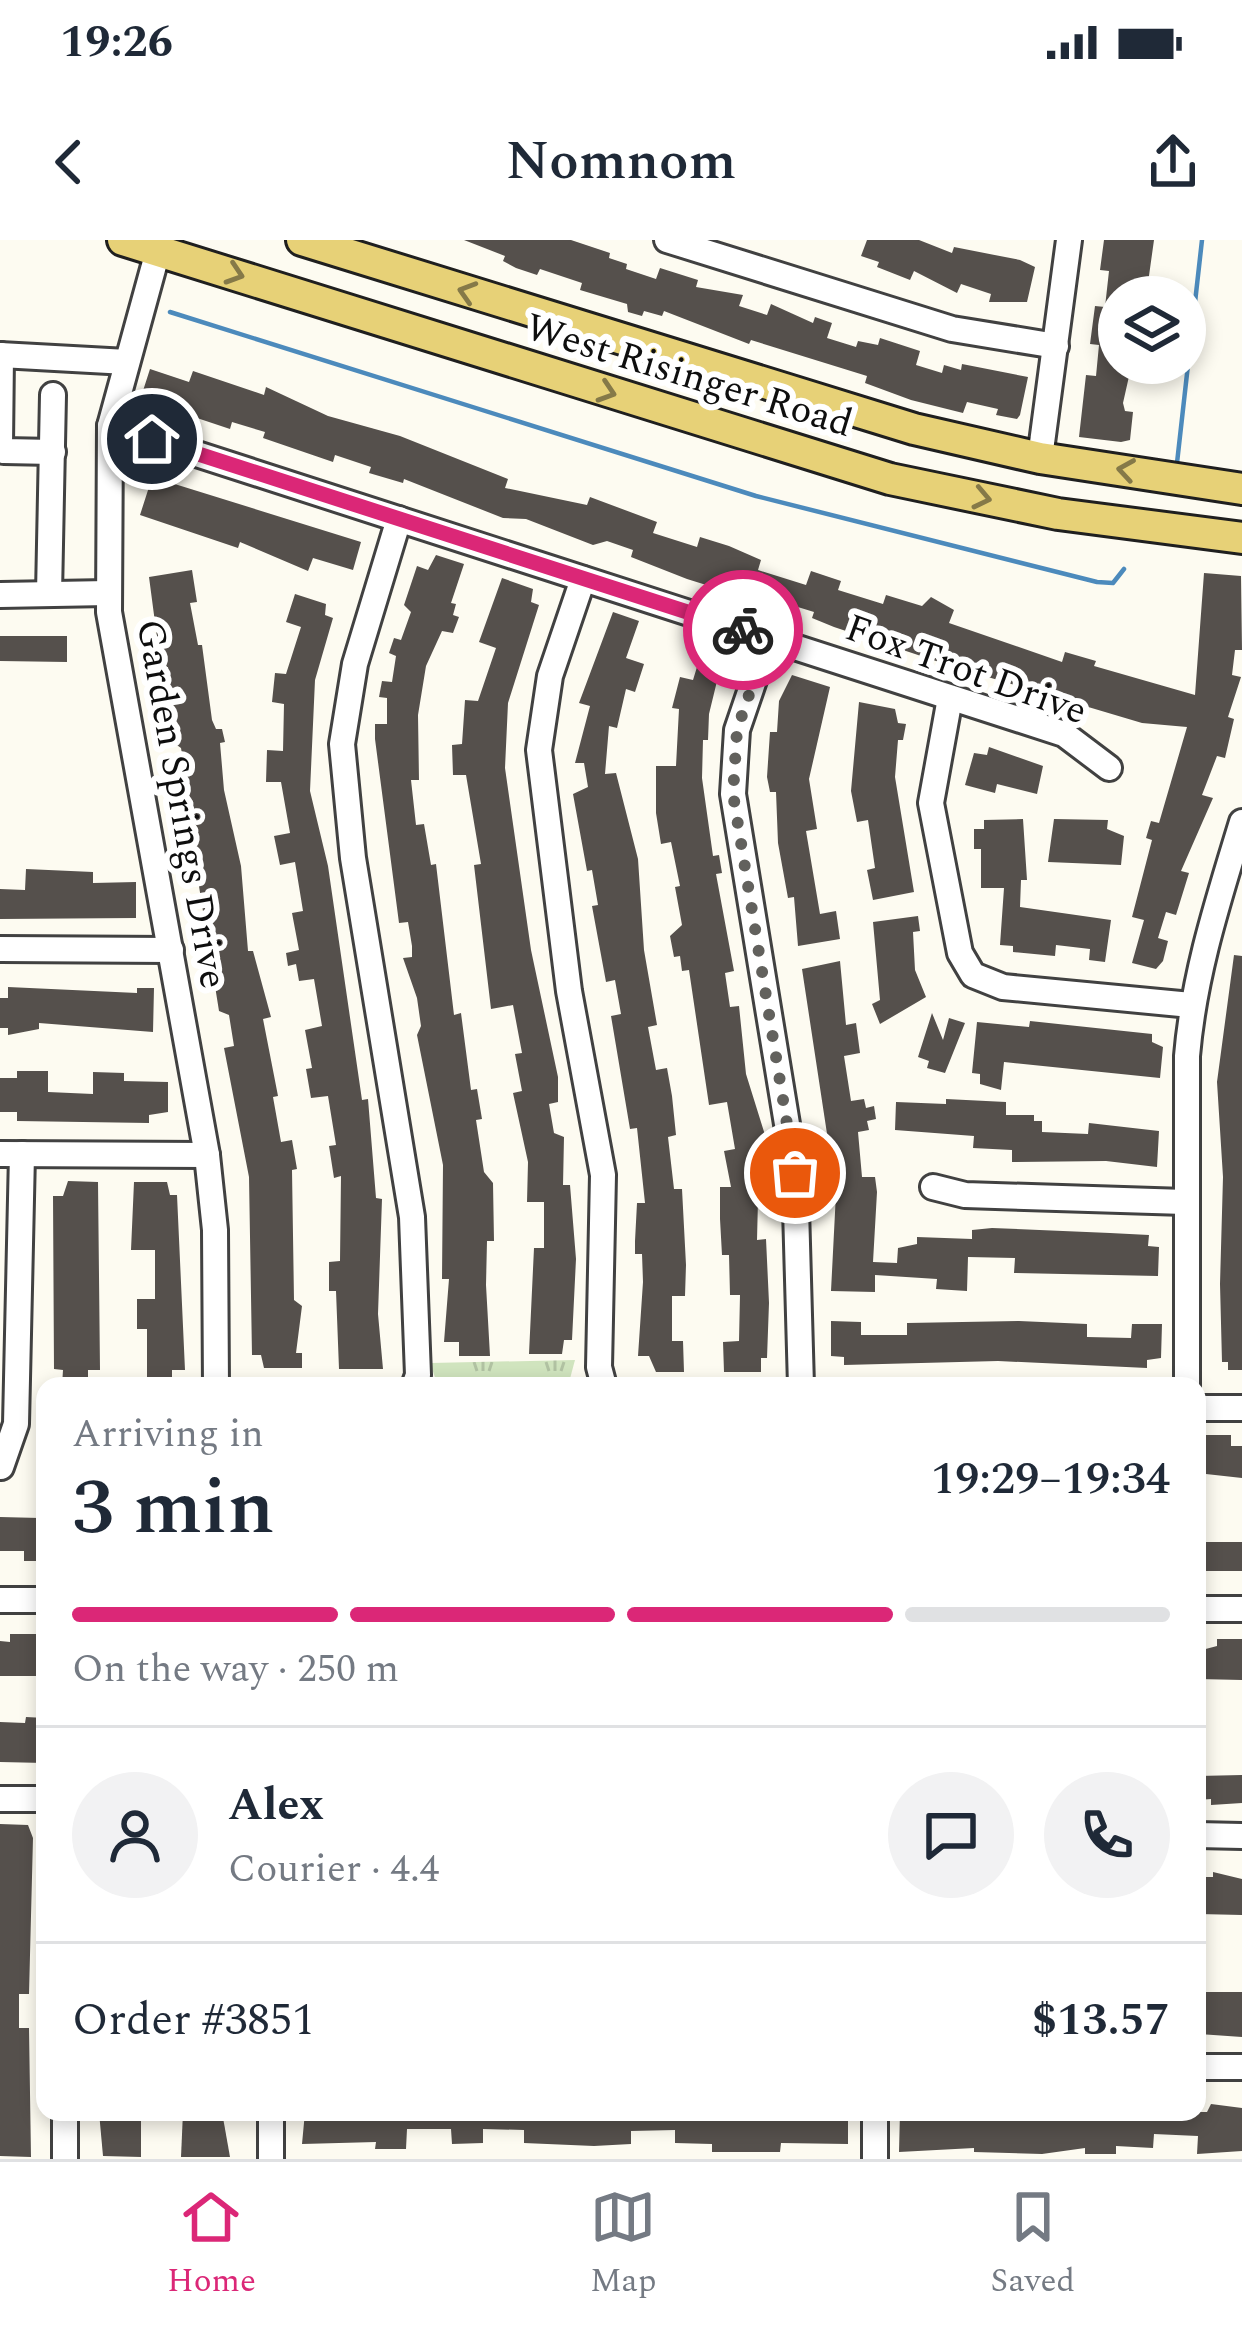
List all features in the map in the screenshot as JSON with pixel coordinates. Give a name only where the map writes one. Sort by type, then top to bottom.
[{"type":"main road","name":"West Risinger Road","points":[[123,240],[159,245],[890,479],[1058,514],[1242,538]]},
{"type":"main road","name":"West Risinger Road","points":[[302,240],[793,394],[1040,458],[1242,488]]},
{"type":"street","points":[[667,240],[952,329],[1056,346]]},
{"type":"street","points":[[1040,458],[1069,240]]},
{"type":"street","name":"Garden Springs Drive","points":[[159,245],[110,426],[108,593],[208,1155],[215,1244],[216,1377]]},
{"type":"street","points":[[53,452],[4,451],[0,446],[0,355],[128,362]]},
{"type":"street","points":[[50,594],[53,395]]},
{"type":"street","name":"Fox Trot Drive","points":[[110,426],[1064,734],[1109,768]]},
{"type":"street","points":[[399,519],[355,664],[342,744],[353,858],[412,1217],[418,1377]]},
{"type":"street","points":[[583,579],[543,706],[539,790],[603,1174],[602,1377]]},
{"type":"street","points":[[0,595],[108,593]]},
{"type":"street","points":[[768,639],[737,730],[733,794],[795,1173],[801,1377]]},
{"type":"street","points":[[950,698],[931,802],[960,953],[973,975],[1003,987],[1192,1005]]},
{"type":"street","points":[[1187,1377],[1185,1202],[1192,1005],[1208,927],[1237,860],[1242,822]]},
{"type":"street","points":[[0,949],[171,950]]},
{"type":"street","points":[[2,1467],[16,1424],[11,1154],[208,1155]]},
{"type":"street","points":[[933,1187],[964,1195],[1185,1202]]},
{"type":"street","points":[[1206,1408],[1242,1408]]},
{"type":"street","points":[[0,1600],[36,1600]]},
{"type":"street","points":[[1206,1609],[1242,1609]]},
{"type":"street","points":[[0,1799],[36,1799]]},
{"type":"street","points":[[1206,1835],[1242,1836]]},
{"type":"street","points":[[1206,2067],[1242,2067]]},
{"type":"street","points":[[65,2121],[65,2159]]},
{"type":"street","points":[[272,2121],[272,2159]]},
{"type":"street","points":[[875,2121],[875,2159]]},
{"type":"green space","points":[[575,1360],[570,1377],[435,1377],[430,1363]]},
{"type":"building","points":[[464,240],[571,240],[610,253],[609,258],[627,264],[626,269],[656,279],[660,268],[698,280],[696,287],[743,295],[739,306],[767,315],[771,304],[813,323],[815,317],[832,323],[827,338],[856,347],[858,341],[878,345],[880,338],[920,351],[916,365],[942,373],[944,365],[961,370],[962,364],[1028,377],[1020,415],[1017,419],[996,415],[998,409],[967,402],[963,413],[911,400],[865,383],[867,376],[751,340],[749,344],[664,311],[662,316],[628,312],[627,304],[580,290],[582,283],[540,269],[537,275],[516,268],[503,261],[505,256]]},
{"type":"building","points":[[867,240],[919,240],[952,253],[954,247],[1020,260],[1035,267],[1027,302],[989,302],[991,294],[961,284],[957,293],[914,271],[910,280],[861,256]]},
{"type":"building","points":[[1104,240],[1154,240],[1149,276],[1108,276],[1109,271],[1100,270]]},
{"type":"building","points":[[1098,306],[1098,345],[1090,344]]},
{"type":"building","points":[[1098,355],[1098,384],[1127,384],[1123,403],[1125,411],[1133,412],[1130,440],[1079,437],[1086,375],[1096,376]]},
{"type":"building","points":[[150,369],[189,382],[193,371],[264,395],[266,387],[328,416],[400,436],[508,479],[505,488],[587,505],[590,497],[657,522],[653,533],[697,547],[700,537],[729,546],[761,560],[758,570],[806,585],[811,571],[841,581],[838,590],[883,604],[886,595],[922,606],[931,597],[954,610],[949,623],[1062,662],[1065,652],[1096,661],[1094,666],[1195,695],[1204,573],[1241,576],[1242,650],[1235,650],[1232,675],[1241,677],[1228,717],[1234,719],[1225,758],[1217,756],[1202,795],[1213,798],[1181,871],[1189,873],[1176,915],[1166,912],[1158,938],[1168,941],[1163,961],[1156,969],[1132,963],[1144,920],[1132,917],[1152,840],[1146,838],[1151,821],[1159,823],[1187,727],[1142,723],[951,666],[834,627],[812,618],[814,612],[788,604],[786,610],[687,579],[631,557],[633,550],[607,541],[593,545],[526,519],[503,518],[404,479],[403,483],[369,473],[371,467],[335,455],[333,462],[263,438],[265,432],[232,422],[230,429],[191,416],[193,411],[141,397]]},
{"type":"building","points":[[165,481],[361,542],[353,570],[313,558],[308,571],[240,542],[238,548],[140,515],[149,487],[163,488]]},
{"type":"building","points":[[436,555],[464,564],[451,603],[456,604],[453,615],[459,617],[453,633],[442,631],[426,666],[418,715],[419,780],[411,780],[416,825],[424,824],[431,865],[436,864],[454,1015],[461,1013],[471,1090],[477,1089],[482,1119],[476,1120],[484,1172],[493,1183],[494,1241],[487,1241],[486,1285],[490,1356],[459,1356],[459,1342],[444,1342],[449,1279],[442,1279],[443,1165],[417,1035],[421,1026],[417,998],[403,958],[412,957],[412,946],[408,922],[399,923],[375,739],[375,724],[387,724],[387,698],[379,697],[382,681],[392,682],[396,656],[389,653],[394,638],[401,640],[411,612],[404,605],[417,566],[428,570]]},
{"type":"building","points":[[192,570],[197,602],[190,603],[198,645],[202,645],[212,720],[216,729],[222,729],[225,742],[220,743],[224,790],[241,866],[248,951],[253,951],[271,1017],[263,1019],[278,1096],[273,1097],[281,1142],[292,1140],[297,1169],[292,1170],[294,1300],[302,1306],[296,1353],[302,1353],[302,1368],[264,1368],[261,1355],[252,1355],[249,1177],[224,1048],[234,1046],[229,1015],[219,1011],[194,855],[197,849],[181,794],[179,779],[186,778],[181,748],[174,743],[168,667],[161,668],[149,577]]},
{"type":"building","points":[[502,578],[533,589],[531,602],[539,605],[508,703],[505,768],[531,950],[558,1077],[558,1102],[549,1104],[554,1133],[564,1137],[563,1185],[570,1185],[576,1259],[572,1340],[564,1340],[562,1354],[529,1354],[534,1248],[544,1248],[544,1202],[527,1202],[528,1162],[513,1093],[522,1091],[515,1054],[522,1053],[513,1005],[491,1009],[474,865],[481,864],[466,775],[453,775],[452,745],[462,744],[465,700],[478,701],[496,648],[479,642]]},
{"type":"building","points":[[295,594],[326,604],[325,615],[333,618],[315,680],[310,791],[328,866],[362,1100],[368,1099],[376,1198],[382,1199],[378,1314],[383,1369],[339,1369],[336,1291],[329,1291],[329,1262],[340,1261],[341,1176],[334,1178],[329,1146],[336,1145],[328,1096],[311,1098],[306,1069],[312,1068],[305,1030],[322,1026],[314,979],[299,981],[296,964],[288,966],[286,953],[299,950],[292,913],[303,911],[295,862],[280,865],[274,836],[290,833],[281,782],[266,782],[267,750],[283,751],[284,704],[272,702],[275,673],[286,674],[301,627],[286,622]]},
{"type":"building","points":[[613,612],[639,621],[626,658],[644,664],[635,692],[626,689],[617,728],[609,726],[605,774],[616,773],[638,859],[644,950],[657,1025],[648,1027],[656,1070],[667,1068],[672,1096],[676,1135],[668,1137],[674,1189],[682,1189],[686,1265],[685,1296],[672,1296],[672,1341],[683,1341],[684,1372],[656,1372],[649,1356],[638,1356],[643,1282],[642,1254],[635,1254],[635,1241],[637,1203],[645,1203],[637,1128],[630,1129],[611,1016],[621,1014],[615,980],[606,982],[592,906],[598,905],[592,870],[587,871],[573,794],[588,787],[584,763],[575,763],[590,706],[579,703]]},
{"type":"building","points":[[0,636],[67,636],[67,662],[0,661]]},
{"type":"building","points":[[705,641],[728,648],[729,663],[724,679],[718,677],[708,740],[703,740],[702,778],[713,856],[719,855],[722,873],[716,874],[734,971],[725,973],[730,1007],[739,1006],[746,1074],[765,1135],[760,1136],[765,1162],[753,1164],[757,1240],[766,1239],[769,1303],[767,1358],[761,1358],[761,1372],[724,1372],[723,1342],[739,1341],[740,1295],[730,1295],[729,1255],[722,1255],[720,1219],[720,1187],[731,1187],[724,1151],[735,1149],[727,1102],[709,1105],[689,970],[682,971],[680,956],[674,957],[670,936],[682,925],[675,887],[680,886],[671,842],[661,844],[656,813],[656,766],[676,766],[679,709],[672,708],[680,677],[693,680]]},
{"type":"building","points":[[792,675],[830,687],[809,779],[817,829],[806,831],[820,914],[836,911],[840,939],[798,946],[794,897],[788,898],[778,843],[776,792],[770,792],[767,777],[770,732],[777,732],[779,701]]},
{"type":"building","points":[[859,702],[895,709],[898,723],[906,724],[903,740],[898,740],[895,777],[914,892],[873,900],[867,870],[875,868],[868,820],[857,822],[851,791]]},
{"type":"building","points":[[989,747],[1043,766],[1037,794],[997,784],[995,793],[965,785],[974,753],[987,755]]},
{"type":"building","points":[[1023,819],[1027,880],[1021,880],[1020,907],[1111,920],[1105,962],[1089,960],[1090,949],[1056,945],[1055,956],[1013,952],[1013,946],[1000,945],[1004,888],[981,888],[981,849],[974,849],[974,829],[984,829],[984,820]]},
{"type":"building","points":[[1054,819],[1108,820],[1107,829],[1124,836],[1121,865],[1048,862]]},
{"type":"building","points":[[26,869],[93,872],[93,883],[136,882],[136,918],[0,919],[0,889],[25,890]]},
{"type":"building","points":[[918,916],[920,931],[913,932],[915,970],[926,997],[880,1024],[872,1004],[880,1000],[873,922]]},
{"type":"building","points":[[1234,955],[1242,956],[1242,1370],[1228,1370],[1228,1362],[1222,1362],[1220,1284],[1223,1177],[1217,1082]]},
{"type":"building","points":[[840,961],[846,1025],[856,1023],[860,1053],[844,1056],[851,1101],[864,1099],[866,1108],[874,1106],[876,1119],[867,1121],[869,1130],[858,1132],[862,1177],[875,1177],[877,1192],[873,1262],[897,1263],[898,1248],[917,1244],[917,1237],[972,1239],[972,1230],[1110,1233],[1149,1235],[1148,1246],[1159,1247],[1158,1276],[1014,1273],[1015,1258],[968,1257],[967,1291],[936,1289],[937,1279],[875,1275],[875,1292],[831,1291],[836,1193],[802,969]]},
{"type":"building","points":[[8,987],[137,993],[137,988],[154,988],[153,1032],[39,1023],[39,1029],[8,1035],[8,1028],[0,1028],[0,998],[8,998]]},
{"type":"building","points":[[932,1013],[943,1040],[949,1018],[965,1023],[945,1073],[927,1068],[929,1061],[918,1057]]},
{"type":"building","points":[[1030,1021],[1152,1034],[1152,1042],[1163,1047],[1160,1078],[1004,1062],[1001,1090],[980,1084],[980,1074],[972,1073],[977,1022],[1029,1027]]},
{"type":"building","points":[[17,1071],[48,1071],[48,1092],[93,1094],[93,1072],[124,1073],[124,1081],[168,1082],[168,1112],[149,1115],[149,1123],[17,1121],[17,1112],[0,1112],[0,1078],[17,1078]]},
{"type":"building","points":[[946,1099],[1006,1102],[1006,1115],[1034,1115],[1034,1121],[1042,1121],[1042,1132],[1088,1134],[1089,1123],[1159,1131],[1157,1167],[1106,1161],[1012,1162],[1012,1150],[973,1148],[974,1136],[895,1130],[896,1102],[946,1104]]},
{"type":"building","points":[[68,1181],[98,1182],[100,1370],[88,1370],[88,1377],[63,1377],[63,1370],[54,1369],[53,1196],[63,1196]]},
{"type":"building","points":[[134,1182],[167,1182],[170,1195],[177,1195],[185,1370],[172,1370],[172,1377],[147,1377],[147,1329],[137,1329],[137,1299],[155,1299],[155,1250],[131,1250]]},
{"type":"building","points":[[831,1321],[861,1322],[861,1335],[907,1335],[907,1323],[1019,1321],[1087,1324],[1087,1337],[1131,1338],[1132,1324],[1162,1324],[1161,1358],[1147,1360],[1147,1368],[998,1361],[844,1365],[844,1357],[831,1356]]},
{"type":"building","points":[[1206,1435],[1231,1435],[1231,1446],[1242,1446],[1242,1478],[1206,1474]]},
{"type":"building","points":[[0,1517],[36,1518],[36,1561],[24,1561],[24,1551],[0,1551]]},
{"type":"building","points":[[1206,1542],[1242,1542],[1242,1571],[1206,1571]]},
{"type":"building","points":[[10,1634],[36,1634],[36,1676],[0,1676],[0,1641],[10,1642]]},
{"type":"building","points":[[1217,1639],[1242,1639],[1242,1680],[1206,1679],[1206,1649],[1217,1646]]},
{"type":"building","points":[[26,1717],[36,1718],[36,1763],[0,1762],[0,1722],[25,1723]]},
{"type":"building","points":[[1242,1775],[1242,1803],[1211,1805],[1211,1799],[1206,1799],[1206,1776]]},
{"type":"building","points":[[0,1824],[28,1825],[33,1838],[29,1994],[19,1994],[19,2028],[29,2028],[31,2157],[0,2156]]},
{"type":"building","points":[[1213,1872],[1242,1879],[1242,1915],[1206,1914],[1206,1877],[1213,1877]]},
{"type":"building","points":[[1206,1992],[1242,1992],[1242,2037],[1206,2034]]},
{"type":"building","points":[[1211,2104],[1242,2108],[1242,2151],[1197,2154],[1198,2136],[1154,2134],[1153,2148],[1116,2146],[1116,2154],[1085,2154],[1085,2148],[1042,2154],[974,2152],[974,2148],[899,2152],[900,2121],[1206,2121]]},
{"type":"building","points":[[100,2121],[141,2121],[141,2157],[103,2156]]},
{"type":"building","points":[[183,2121],[224,2121],[230,2157],[181,2157]]},
{"type":"building","points":[[304,2121],[848,2121],[848,2144],[781,2143],[780,2152],[712,2152],[712,2144],[675,2143],[675,2130],[631,2131],[631,2144],[594,2146],[524,2143],[524,2130],[483,2129],[483,2143],[452,2144],[451,2129],[407,2129],[406,2149],[375,2149],[376,2142],[302,2144]]},
{"type":"waterway","points":[[1177,463],[1202,240]]},
{"type":"waterway","points":[[170,312],[756,496],[1097,582],[1113,583],[1124,569]]},
{"type":"way so far","points":[[743,630],[768,639],[737,730],[733,794],[795,1173]]},
{"type":"route","points":[[152,439],[743,630]]}]
